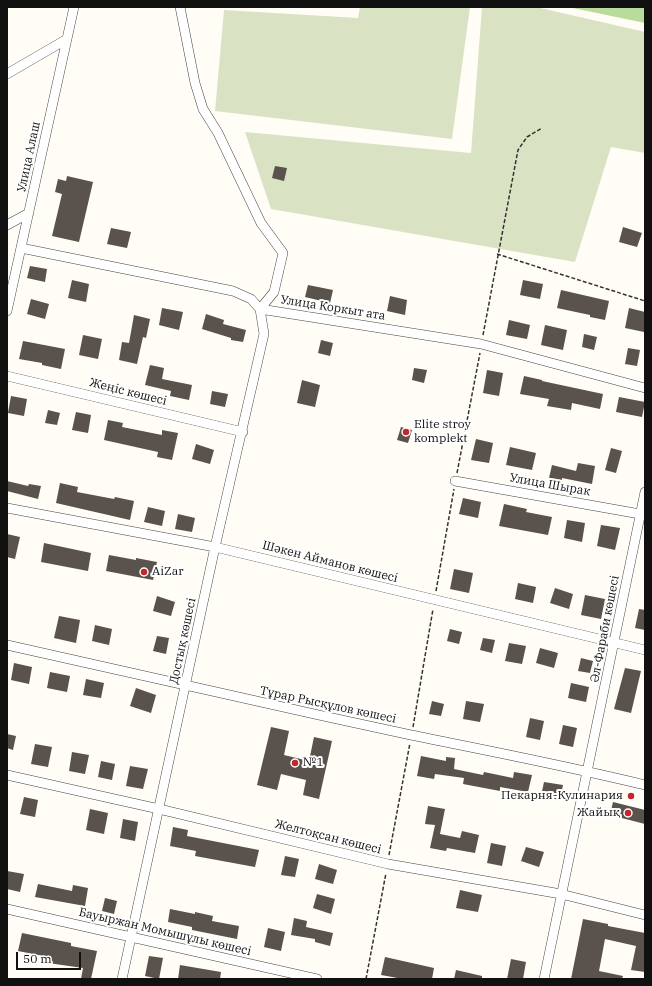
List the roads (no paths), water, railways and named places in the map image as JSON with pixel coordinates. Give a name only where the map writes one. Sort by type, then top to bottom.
[{"type":"street","name":"Улица Алаш","points":[[7,312],[74,7]]},
{"type":"street","points":[[21,248],[233,291],[252,299],[260,309],[274,292],[283,253],[261,223],[218,133],[203,109],[195,83],[180,7]]},
{"type":"street","points":[[7,74],[67,39]]},
{"type":"street","points":[[7,225],[29,213]]},
{"type":"street","name":"Улица Коркыт ата","points":[[260,309],[481,344],[645,388]]},
{"type":"street","name":"Достық көшесі","points":[[122,979],[264,334],[260,309]]},
{"type":"street","name":"Жеңіс көшесі","points":[[7,376],[243,432]]},
{"type":"street","name":"Улица Шырак","points":[[456,481],[640,514]]},
{"type":"street","name":"Әл-Фараби көшесі","points":[[544,979],[645,492]]},
{"type":"street","name":"Шәкен Айманов көшесі","points":[[7,508],[216,547],[645,650]]},
{"type":"street","name":"Тұрар Рысқұлов көшесі","points":[[7,645],[186,686],[588,771],[645,785]]},
{"type":"street","name":"Желтоқсан көшесі","points":[[7,775],[159,809],[388,864],[561,894],[645,915]]},
{"type":"street","name":"Бауыржан Момышұлы көшесі","points":[[7,909],[317,979]]},
{"type":"place","name":"Elite stroy komplekt","points":[[406,432]]},
{"type":"place","name":"AiZar","points":[[144,572]]},
{"type":"place","name":"№1","points":[[295,763]]},
{"type":"place","name":"Пекарня-Кулинария","points":[[631,796]]},
{"type":"place","name":"Жайық","points":[[628,813]]}]
